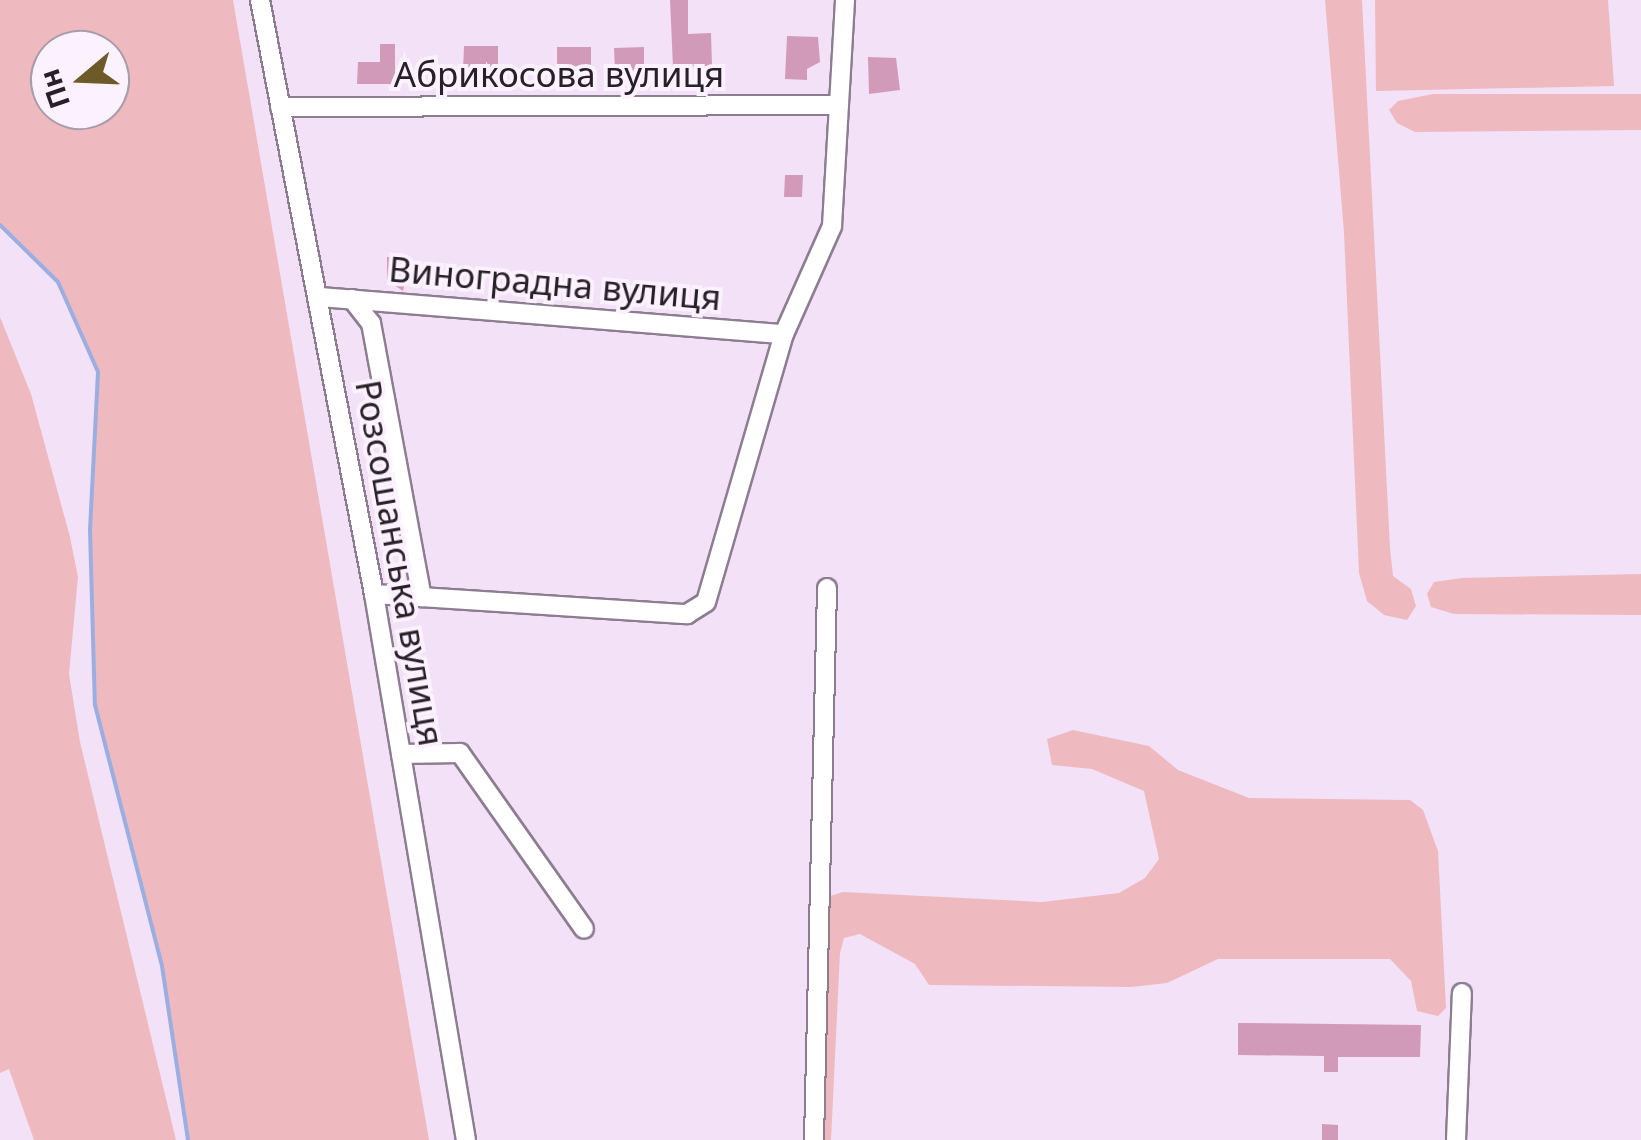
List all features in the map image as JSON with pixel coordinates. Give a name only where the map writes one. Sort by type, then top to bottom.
[{"type":"street","name":"Розсошанська вулиця","points":[[260,0],[374,594],[466,1140]]},
{"type":"street","points":[[374,594],[698,612],[784,334],[832,226],[845,0]]},
{"type":"street","name":"Абрикосова вулиця","points":[[280,107],[839,106]]},
{"type":"street","name":"Виноградна вулиця","points":[[320,297],[784,334]]},
{"type":"street","points":[[352,300],[371,324],[422,597]]},
{"type":"street","points":[[814,1140],[826,588]]},
{"type":"street","points":[[401,754],[460,753],[584,929]]},
{"type":"street","points":[[1456,1140],[1462,993]]},
{"type":"shaded area","points":[[0,0],[233,0],[429,1140],[188,1140],[162,967],[95,705],[90,530],[98,372],[58,282],[0,225]]},
{"type":"shaded area","points":[[1325,0],[1362,0],[1390,548],[1393,576],[1411,589],[1416,606],[1407,620],[1384,615],[1367,601],[1359,573],[1344,233]]},
{"type":"shaded area","points":[[1375,0],[1608,0],[1614,86],[1376,91]]},
{"type":"shaded area","points":[[1433,94],[1641,94],[1641,130],[1415,132],[1397,123],[1389,110],[1398,101]]},
{"type":"shaded area","points":[[0,317],[31,394],[70,537],[78,577],[69,674],[80,742],[176,1140],[34,1140],[9,1069],[0,1073]]},
{"type":"shaded area","points":[[1641,574],[1641,615],[1454,614],[1431,607],[1427,594],[1434,582],[1462,578]]},
{"type":"shaded area","points":[[1073,730],[1149,746],[1178,770],[1249,798],[1410,800],[1423,810],[1438,851],[1446,1008],[1438,1016],[1417,1011],[1411,981],[1390,959],[1218,959],[1167,983],[1131,987],[929,985],[915,964],[860,934],[844,938],[840,953],[831,1140],[807,1140],[827,897],[843,892],[1042,902],[1119,893],[1145,878],[1159,859],[1144,791],[1092,769],[1052,765],[1047,739]]},
{"type":"building","points":[[670,0],[688,0],[688,34],[711,33],[712,66],[673,67]]},
{"type":"building","points":[[787,36],[818,37],[820,62],[807,69],[807,80],[785,79]]},
{"type":"building","points":[[380,44],[395,44],[395,84],[357,84],[358,62],[380,62]]},
{"type":"building","points":[[464,46],[498,46],[498,71],[463,71]]},
{"type":"building","points":[[557,47],[591,47],[591,71],[557,71]]},
{"type":"building","points":[[644,47],[644,71],[615,72],[614,48]]},
{"type":"building","points":[[868,57],[896,58],[900,90],[869,94]]},
{"type":"building","points":[[785,175],[803,175],[802,197],[784,197]]},
{"type":"building","points":[[387,257],[411,258],[403,291],[387,280]]},
{"type":"building","points":[[1238,1023],[1421,1025],[1420,1057],[1338,1057],[1338,1072],[1324,1072],[1324,1056],[1238,1055]]},
{"type":"building","points":[[1322,1124],[1338,1125],[1338,1140],[1322,1140]]},
{"type":"waterway","points":[[0,225],[58,282],[98,372],[90,530],[95,705],[162,966],[188,1140]]}]
